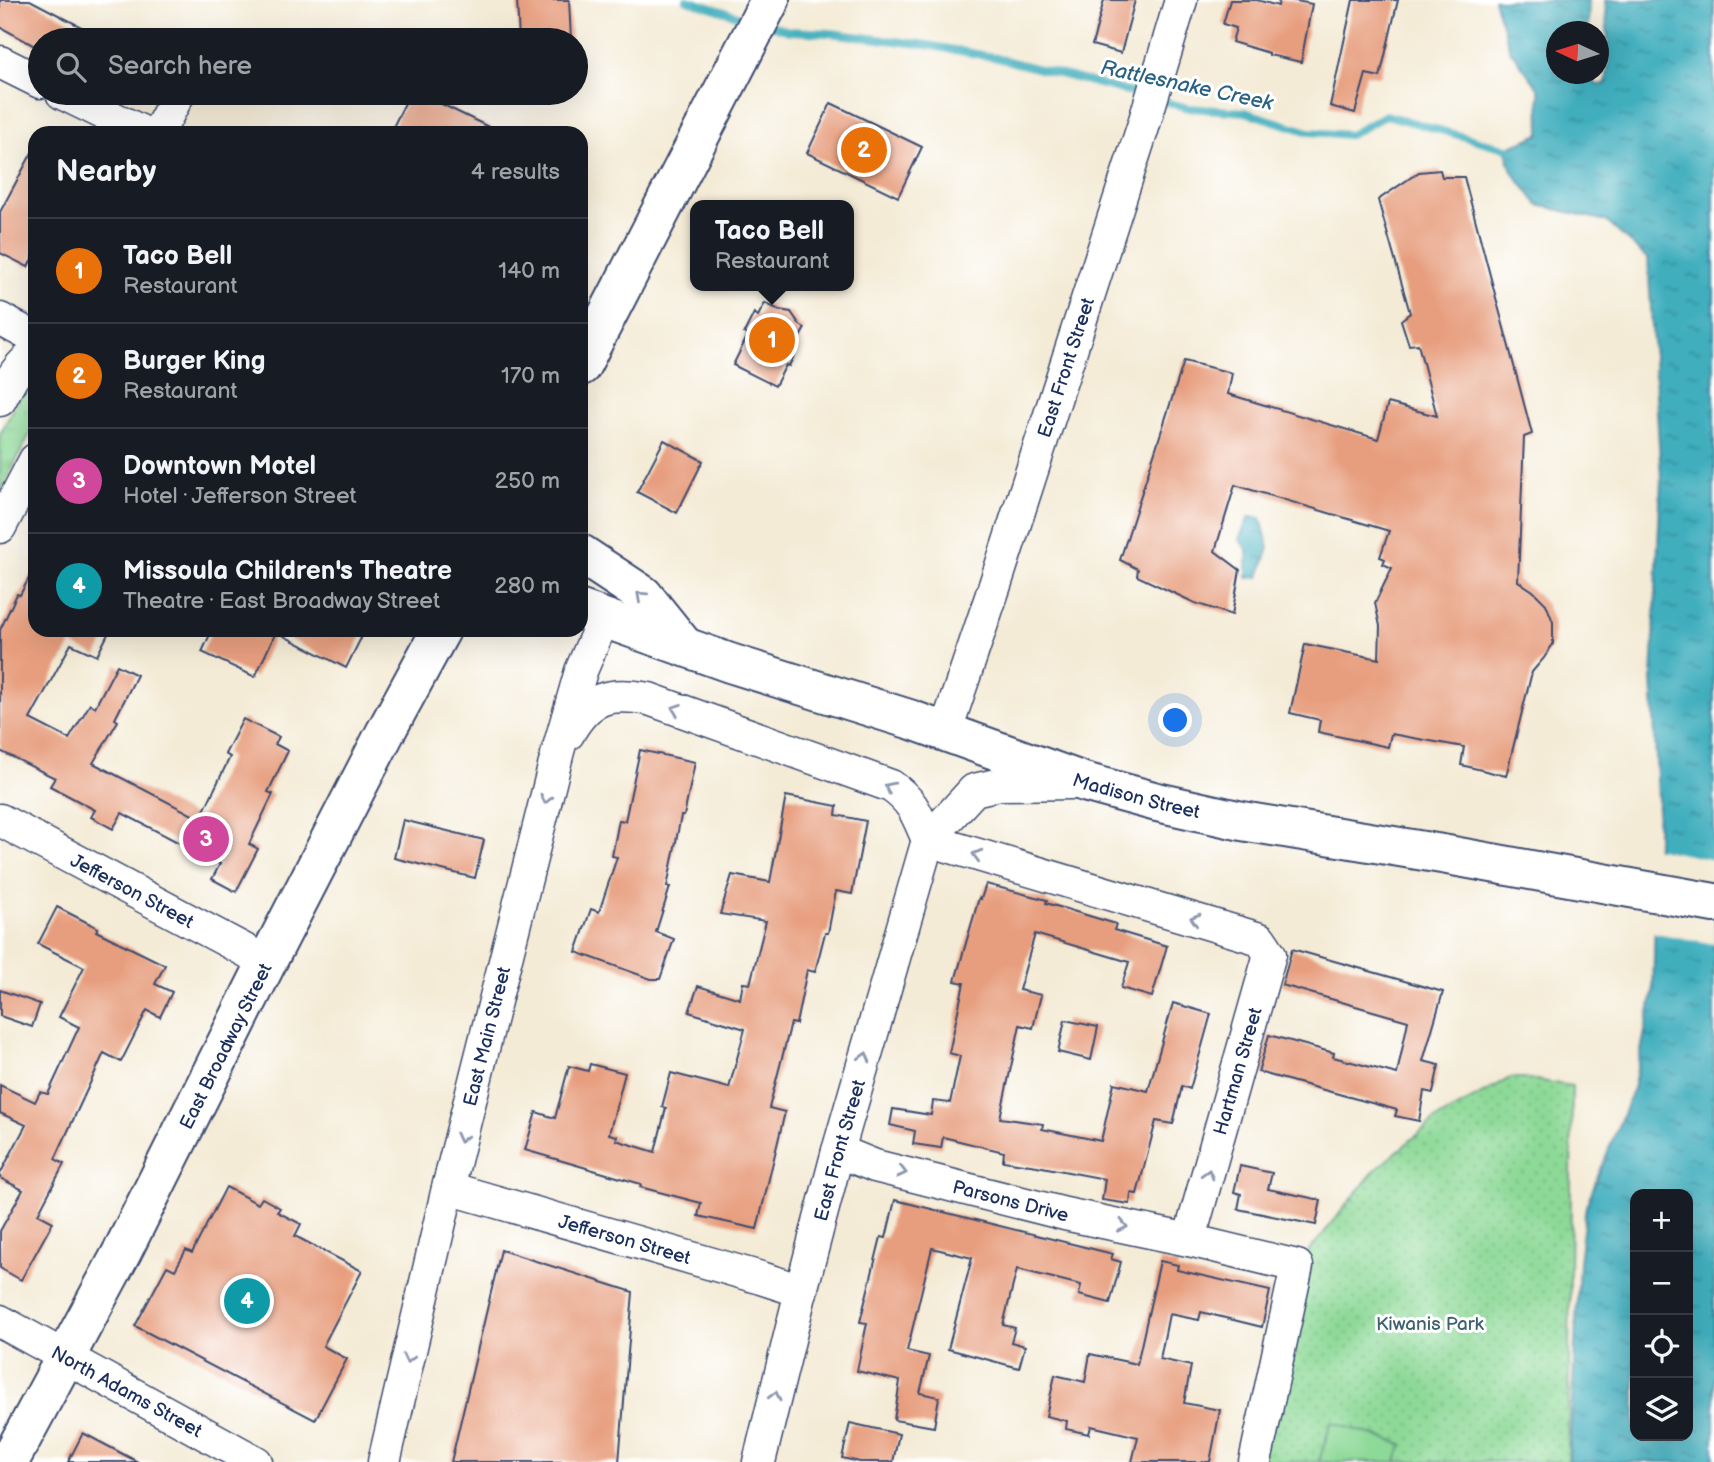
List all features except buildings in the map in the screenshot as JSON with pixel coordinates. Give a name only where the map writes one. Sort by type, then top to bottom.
[{"type":"main road","points":[[588,352],[770,0]]},
{"type":"main road","points":[[588,559],[643,595],[685,648]]},
{"type":"main road","name":"Madison Street","points":[[592,613],[685,648],[912,720],[1084,782],[1157,802],[1242,821],[1442,854],[1714,904]]},
{"type":"main road","name":"East Broadway Street","points":[[9,1462],[122,1252],[267,962],[437,637]]},
{"type":"street","name":"East Front Street","points":[[945,733],[1143,127],[1181,0]]},
{"type":"street","points":[[0,62],[28,76]]},
{"type":"street","points":[[87,105],[130,126]]},
{"type":"street","points":[[162,126],[173,105]]},
{"type":"street","points":[[0,319],[28,334]]},
{"type":"street","points":[[0,400],[9,382],[28,360]]},
{"type":"street","points":[[0,527],[28,473]]},
{"type":"street","name":"East Main Street","points":[[588,632],[592,613]]},
{"type":"street","name":"East Main Street","points":[[384,1462],[448,1188],[587,637]]},
{"type":"street","points":[[558,751],[576,719],[584,710],[599,701],[617,695],[649,699],[891,786],[905,795],[928,840],[974,790],[1000,784],[1084,782]]},
{"type":"street","name":"Jefferson Street","points":[[0,820],[267,962]]},
{"type":"street","name":"East Front Street","points":[[759,1462],[838,1151],[928,840]]},
{"type":"street","name":"Hartman Street","points":[[928,840],[1260,939],[1270,954],[1189,1240]]},
{"type":"street","name":"Parsons Drive","points":[[838,1151],[875,1166],[1065,1214],[1189,1240]]},
{"type":"street","name":"Jefferson Street","points":[[448,1188],[801,1291]]},
{"type":"street","points":[[1189,1240],[1297,1266],[1255,1462]]},
{"type":"street","name":"North Adams Street","points":[[0,1321],[256,1462]]},
{"type":"green space","points":[[28,384],[28,438],[0,492],[0,434]]},
{"type":"green space","name":"Kiwanis Park","points":[[1510,1078],[1572,1086],[1568,1462],[1255,1462],[1297,1266],[1375,1170],[1435,1120]]},
{"type":"green space","points":[[1331,1422],[1402,1444],[1396,1462],[1319,1462]]},
{"type":"water","points":[[1494,0],[1589,0],[1588,21],[1546,21],[1546,84],[1597,85],[1609,84],[1609,21],[1606,21],[1605,0],[1714,0],[1714,1462],[1569,1462],[1579,1262],[1586,1206],[1633,1089],[1653,993],[1658,798],[1652,678],[1661,479],[1648,259],[1606,221],[1538,205],[1512,171],[1505,148],[1540,134],[1539,89],[1510,50]]},
{"type":"water","points":[[1249,517],[1261,518],[1269,548],[1259,577],[1247,578],[1247,550],[1239,539]]},
{"type":"pier","points":[[1653,848],[1714,860],[1714,944],[1651,932]]},
{"type":"waterway","name":"Rattlesnake Creek","points":[[687,0],[748,19]]},
{"type":"waterway","name":"Rattlesnake Creek","points":[[770,25],[789,31],[830,33],[927,45],[993,57],[1145,96]]},
{"type":"waterway","name":"Rattlesnake Creek","points":[[1158,100],[1188,108],[1245,112],[1309,132],[1350,135],[1386,115],[1515,151]]},
{"type":"place","name":"Burger King","points":[[864,150]]},
{"type":"place","name":"Taco Bell","points":[[772,340]]},
{"type":"place","name":"Downtown Motel","points":[[206,839]]},
{"type":"place","name":"Missoula Children's Theatre","points":[[247,1301]]}]
